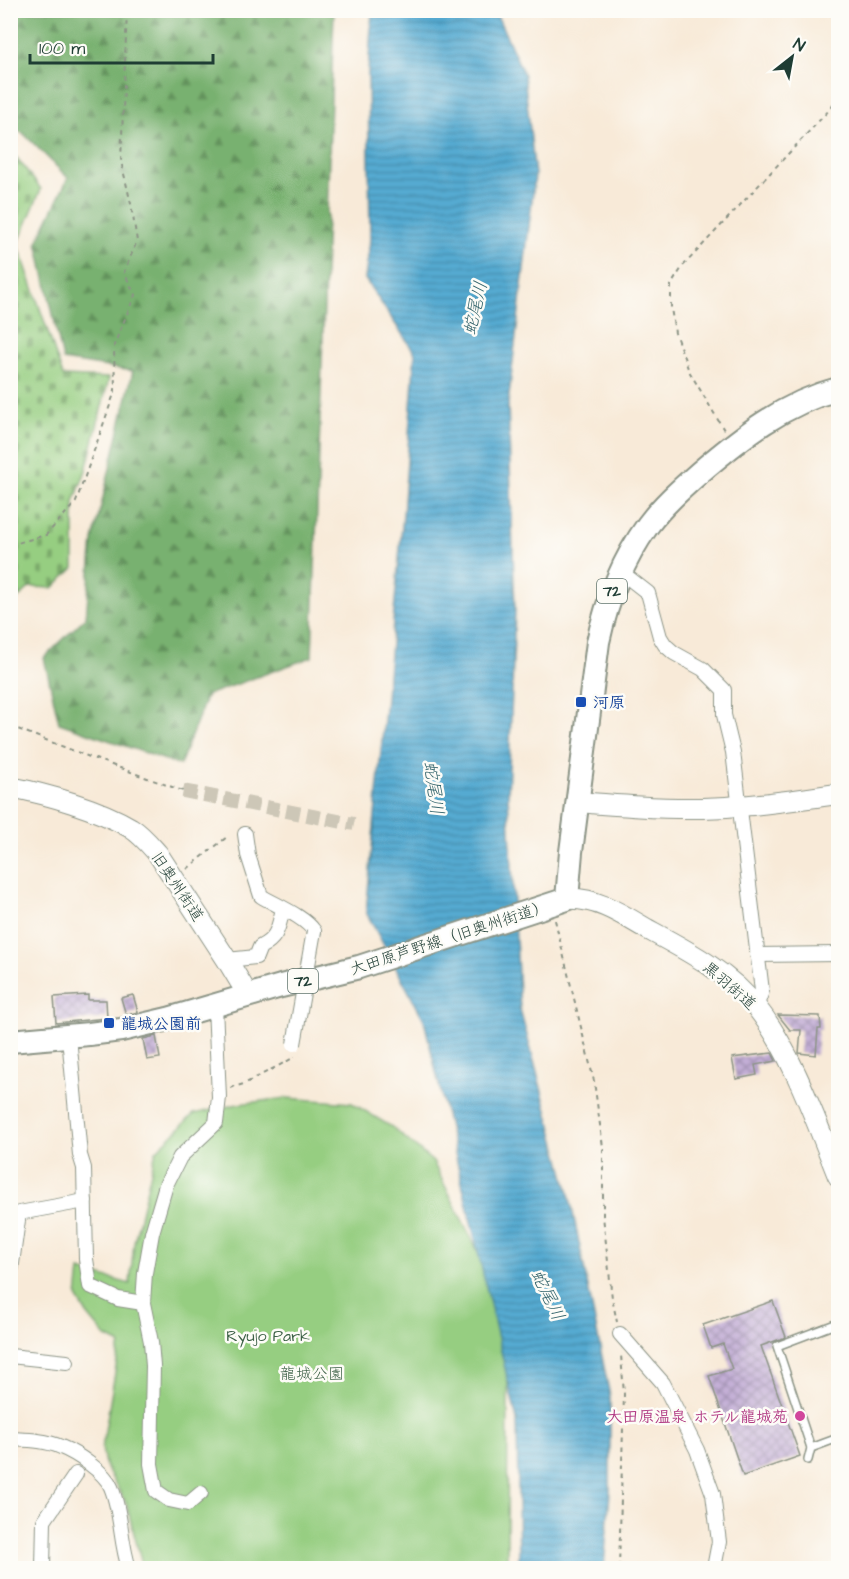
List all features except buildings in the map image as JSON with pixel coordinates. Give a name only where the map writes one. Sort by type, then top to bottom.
[{"type":"main road","name":"大田原芦野線（旧奥州街道）","points":[[248,995],[359,967],[554,902],[578,802],[604,611],[621,572],[648,525],[666,504],[733,444],[790,406],[838,389]]},
{"type":"main road","name":"72","points":[[10,1041],[69,1037],[121,1030],[215,1006],[248,995]]},
{"type":"street","points":[[621,572],[648,593],[660,637],[665,645],[674,653],[703,669],[724,690],[724,715],[733,752],[762,990],[756,1007]]},
{"type":"street","name":"旧奥州街道","points":[[10,787],[54,797],[91,810],[131,828],[147,840],[228,960],[248,995]]},
{"type":"street","points":[[578,802],[657,808],[738,806],[838,794]]},
{"type":"street","points":[[245,834],[248,855],[261,896],[309,925],[314,931],[294,1044]]},
{"type":"street","name":"黒羽街道","points":[[554,902],[587,900],[601,905],[668,940],[721,973],[756,1007],[771,1027],[795,1074],[838,1176]]},
{"type":"street","points":[[228,960],[256,957],[260,947],[272,941],[283,909]]},
{"type":"street","points":[[757,955],[838,954]]},
{"type":"street","points":[[201,1493],[188,1504],[169,1500],[156,1491],[151,1464],[153,1366],[143,1303],[152,1233],[166,1185],[180,1157],[216,1123],[219,1097],[215,1006]]},
{"type":"street","points":[[69,1037],[80,1155],[84,1168],[86,1259],[90,1286],[118,1299],[143,1303]]},
{"type":"street","points":[[10,1278],[19,1213],[85,1201]]},
{"type":"street","points":[[620,1334],[663,1383],[697,1450],[713,1494],[719,1542],[714,1569]]},
{"type":"street","points":[[10,1356],[67,1362]]},
{"type":"street","points":[[10,1439],[34,1440],[61,1447],[102,1474],[111,1486],[129,1569]]},
{"type":"street","points":[[43,1569],[44,1521],[76,1474]]},
{"type":"lane","points":[[808,1461],[811,1448],[777,1346],[838,1323]]},
{"type":"lane","points":[[811,1448],[838,1438]]},
{"type":"path","points":[[10,545],[46,536],[76,502],[115,391],[114,345],[135,295],[124,272],[137,241],[121,161],[127,10]]},
{"type":"path","points":[[733,444],[689,371],[675,333],[671,308],[671,285],[683,266],[832,107],[838,95]]},
{"type":"path","points":[[10,726],[183,791]]},
{"type":"path","points":[[173,880],[227,837]]},
{"type":"path","points":[[554,902],[594,1081],[603,1147],[603,1216],[612,1298],[620,1334],[624,1394],[619,1569]]},
{"type":"path","points":[[219,1097],[227,1088],[244,1084],[294,1058],[301,1047],[294,1044]]},
{"type":"green space","points":[[10,11],[334,11],[312,657],[207,695],[180,765],[59,723],[44,658],[86,617],[93,540],[133,371],[63,360],[37,242],[68,178],[23,133],[11,129]]},
{"type":"green space","points":[[11,156],[17,158],[41,189],[18,244],[63,376],[109,378],[86,470],[74,502],[74,568],[53,588],[30,587],[11,605]]},
{"type":"green space","name":"龍城公園","points":[[287,1098],[352,1103],[392,1127],[433,1162],[500,1295],[508,1385],[507,1568],[143,1568],[126,1503],[105,1465],[102,1448],[120,1344],[106,1337],[87,1314],[77,1297],[80,1270],[130,1284],[134,1242],[156,1151],[194,1114],[238,1104]]},
{"type":"water","name":"蛇尾川","points":[[372,11],[495,11],[524,75],[535,175],[508,404],[515,610],[508,796],[520,1009],[569,1193],[610,1396],[610,1491],[604,1568],[519,1568],[517,1420],[424,1020],[366,912],[403,515],[415,353],[365,279],[370,239],[368,73]]},
{"type":"tunnel","points":[[183,791],[354,824]]},
{"type":"place","name":"河原","points":[[581,702]]},
{"type":"place","name":"龍城公園前","points":[[109,1023]]},
{"type":"place","name":"大田原温泉 ホテル龍城苑","points":[[800,1416]]},
{"type":"park label","name":"Ryujo Park","points":[[268,1335]]}]
